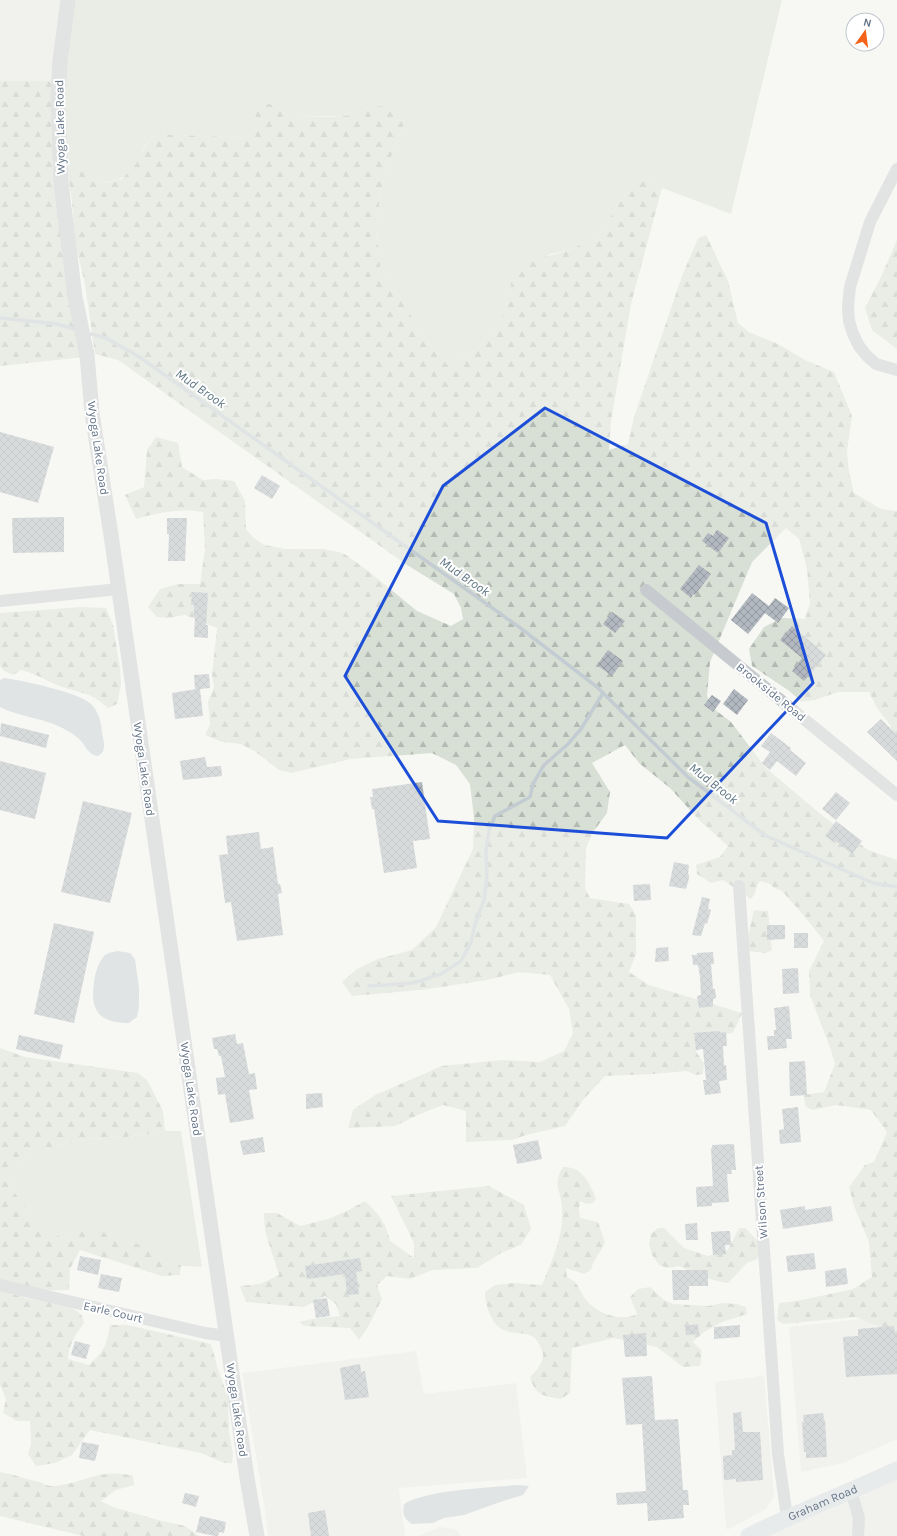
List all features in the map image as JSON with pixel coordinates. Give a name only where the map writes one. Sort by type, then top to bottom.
[{"type":"main road","name":"Graham Road","points":[[749,1536],[787,1517],[851,1491],[897,1470]]},
{"type":"street","name":"Wyoga Lake Road","points":[[68,0],[60,62],[58,121],[61,183],[75,297],[87,355],[92,413],[247,1478],[257,1536]]},
{"type":"street","points":[[897,169],[870,222],[850,287],[848,306],[849,321],[859,346],[876,364],[897,370]]},
{"type":"street","points":[[0,601],[118,589]]},
{"type":"street","name":"Brookside Road","points":[[646,590],[897,795]]},
{"type":"street","name":"Wilson Street","points":[[739,886],[778,1454],[787,1517]]},
{"type":"street","name":"Earle Court","points":[[0,1285],[205,1334],[227,1336]]},
{"type":"street","points":[[851,1491],[859,1518],[858,1536]]},
{"type":"highlighted area","points":[[545,408],[766,523],[813,683],[667,838],[438,821],[345,676],[443,486]]},
{"type":"shaded area","points":[[0,0],[68,0],[60,61],[0,283]]},
{"type":"shaded area","points":[[4,678],[64,691],[91,704],[96,710],[100,721],[104,743],[102,753],[95,756],[71,733],[52,723],[17,714],[0,707],[0,680]]},
{"type":"shaded area","points":[[118,951],[130,953],[135,959],[139,988],[139,1006],[137,1017],[129,1023],[110,1021],[104,1018],[95,1008],[93,992],[94,979],[97,969],[104,956],[111,952]]},
{"type":"shaded area","points":[[897,1315],[897,1439],[843,1463],[801,1472],[789,1327]]},
{"type":"shaded area","points":[[416,1351],[424,1394],[516,1383],[527,1478],[399,1488],[405,1536],[268,1536],[242,1373]]},
{"type":"shaded area","points":[[764,1375],[774,1496],[766,1509],[727,1530],[715,1382]]},
{"type":"shaded area","points":[[897,1470],[897,1536],[757,1536]]},
{"type":"shaded area","points":[[519,1485],[529,1486],[523,1495],[464,1515],[444,1518],[433,1523],[412,1524],[405,1518],[403,1511],[404,1504],[427,1495],[476,1488]]},
{"type":"shaded area","points":[[439,1527],[456,1529],[461,1536],[418,1536]]},
{"type":"green space","points":[[68,0],[782,0],[731,214],[662,188],[647,177],[630,187],[600,233],[571,250],[550,254],[513,274],[505,312],[477,350],[447,364],[429,344],[380,266],[376,229],[381,190],[393,151],[405,122],[371,107],[346,116],[292,117],[271,104],[251,138],[155,134],[143,149],[137,163],[123,178],[106,182],[87,180],[68,175],[58,121]]},
{"type":"green space","points":[[0,81],[59,81],[85,357],[0,366]]},
{"type":"green space","points":[[271,104],[292,117],[346,116],[371,107],[398,105],[405,122],[393,151],[381,190],[376,229],[380,266],[429,344],[447,364],[477,350],[505,312],[513,274],[532,260],[571,250],[600,233],[630,187],[647,177],[662,188],[631,304],[611,421],[609,450],[628,444],[634,417],[682,276],[698,238],[706,235],[728,281],[738,323],[749,332],[778,344],[805,360],[834,372],[852,416],[847,451],[849,472],[854,493],[881,509],[897,511],[897,745],[890,725],[877,708],[869,692],[838,692],[815,700],[802,702],[788,690],[752,666],[749,649],[764,627],[782,618],[805,619],[810,603],[807,569],[799,539],[786,528],[752,562],[710,662],[707,696],[713,708],[731,722],[766,768],[823,816],[868,850],[897,860],[897,1339],[880,1327],[856,1317],[783,1324],[777,1320],[779,1303],[797,1301],[853,1289],[872,1277],[869,1242],[854,1206],[849,1187],[865,1165],[874,1162],[887,1132],[871,1110],[836,1105],[813,1110],[806,1107],[803,1095],[824,1092],[835,1064],[810,995],[809,971],[824,941],[782,891],[774,888],[770,884],[760,881],[751,899],[723,880],[711,883],[697,874],[696,865],[720,857],[728,846],[699,820],[670,788],[639,763],[625,745],[592,763],[610,792],[607,813],[593,832],[586,848],[585,888],[590,898],[629,904],[636,915],[636,954],[629,972],[649,985],[742,1013],[733,1033],[707,1036],[696,1052],[704,1063],[703,1074],[696,1075],[686,1071],[605,1076],[583,1100],[565,1126],[526,1135],[512,1140],[466,1142],[466,1111],[443,1105],[395,1126],[348,1128],[353,1110],[375,1095],[442,1066],[502,1060],[540,1062],[564,1051],[573,1033],[569,1009],[550,975],[519,972],[487,980],[421,990],[352,996],[342,982],[357,969],[378,959],[412,950],[436,927],[473,849],[474,818],[470,784],[456,765],[432,753],[351,759],[291,773],[279,770],[256,752],[241,744],[222,742],[205,735],[210,724],[208,702],[214,687],[212,674],[217,628],[185,615],[168,618],[157,617],[148,607],[160,589],[177,584],[200,584],[205,549],[203,512],[186,510],[170,511],[136,519],[125,495],[144,487],[147,450],[156,437],[178,443],[182,467],[203,480],[216,479],[234,481],[245,501],[246,529],[254,538],[264,545],[285,549],[323,549],[343,553],[367,570],[417,611],[451,626],[463,619],[461,608],[454,594],[407,565],[118,360],[95,354],[85,284],[75,243],[72,201],[68,175],[81,171],[94,181],[110,182],[122,179],[136,164],[143,150],[155,134],[251,138],[258,105]]},
{"type":"green space","points":[[897,240],[897,349],[872,330],[865,308],[881,277]]},
{"type":"green space","points":[[81,607],[106,608],[113,625],[120,668],[121,685],[117,704],[108,708],[89,695],[57,685],[26,671],[21,670],[13,675],[4,671],[0,666],[0,613]]},
{"type":"green space","points":[[754,910],[768,911],[772,950],[765,953],[748,951],[747,940]]},
{"type":"green space","points":[[0,1048],[25,1057],[138,1073],[147,1080],[163,1111],[165,1131],[127,1137],[85,1139],[52,1147],[26,1156],[8,1184],[30,1213],[61,1238],[84,1230],[107,1233],[143,1246],[170,1265],[181,1265],[180,1275],[162,1276],[80,1250],[70,1269],[69,1290],[25,1291],[0,1285]]},
{"type":"green space","points":[[165,1131],[181,1131],[202,1267],[170,1265],[143,1246],[84,1230],[61,1238],[30,1213],[8,1184],[26,1156],[52,1147],[85,1139],[127,1137]]},
{"type":"green space","points":[[563,1167],[570,1167],[580,1172],[591,1187],[596,1199],[593,1203],[586,1204],[580,1201],[580,1218],[598,1222],[605,1243],[591,1270],[584,1274],[566,1268],[567,1277],[575,1282],[585,1299],[597,1310],[617,1317],[637,1314],[630,1297],[638,1289],[650,1287],[664,1300],[673,1304],[708,1306],[723,1303],[737,1304],[746,1307],[747,1314],[722,1322],[704,1332],[693,1342],[702,1351],[700,1366],[683,1367],[657,1347],[614,1338],[572,1348],[570,1393],[561,1399],[545,1396],[538,1392],[535,1388],[530,1377],[542,1362],[543,1355],[539,1343],[530,1335],[513,1333],[496,1325],[489,1312],[485,1292],[495,1285],[513,1283],[542,1285],[556,1248],[561,1228],[562,1208],[558,1178]]},
{"type":"green space","points":[[489,1186],[524,1205],[531,1229],[521,1245],[501,1253],[477,1268],[432,1270],[410,1279],[387,1276],[377,1285],[382,1299],[368,1327],[359,1340],[350,1328],[304,1326],[299,1322],[340,1316],[336,1304],[325,1296],[304,1307],[246,1302],[240,1286],[260,1284],[279,1275],[265,1231],[264,1213],[277,1213],[300,1226],[328,1219],[365,1201],[381,1219],[390,1241],[414,1258],[414,1243],[391,1196]]},
{"type":"green space","points":[[658,1228],[664,1228],[684,1248],[708,1256],[728,1250],[739,1228],[745,1228],[760,1243],[761,1252],[757,1259],[747,1263],[728,1283],[721,1282],[679,1266],[668,1268],[659,1265],[652,1255],[649,1244],[651,1234]]},
{"type":"green space","points":[[0,1290],[26,1298],[67,1306],[77,1311],[82,1316],[84,1323],[71,1344],[68,1359],[89,1365],[104,1347],[108,1338],[110,1325],[126,1325],[211,1344],[228,1397],[229,1433],[233,1453],[232,1463],[224,1463],[201,1453],[90,1430],[72,1455],[55,1463],[36,1466],[28,1454],[31,1444],[30,1421],[17,1421],[3,1413],[6,1399],[0,1385]]},
{"type":"green space","points":[[0,1472],[39,1482],[48,1486],[72,1483],[100,1475],[121,1474],[133,1476],[134,1485],[116,1490],[101,1501],[113,1507],[185,1526],[199,1536],[83,1536],[0,1516]]},
{"type":"building","points":[[0,432],[54,447],[38,503],[0,492]]},
{"type":"building","points":[[262,475],[280,486],[272,499],[254,488]]},
{"type":"building","points":[[64,517],[64,552],[13,553],[12,518]]},
{"type":"building","points":[[167,518],[187,518],[185,561],[168,561],[169,534],[167,534]]},
{"type":"building","points":[[717,530],[729,538],[718,553],[702,541],[708,533],[713,536]]},
{"type":"building","points":[[699,565],[711,574],[691,598],[680,589]]},
{"type":"building","points":[[192,592],[208,593],[206,625],[208,625],[208,638],[194,637],[195,617],[194,605],[191,605]]},
{"type":"building","points":[[752,593],[769,606],[775,598],[789,608],[778,623],[765,613],[748,634],[731,620]]},
{"type":"building","points":[[612,612],[625,621],[615,633],[603,624]]},
{"type":"building","points":[[792,626],[826,655],[804,681],[792,671],[802,658],[780,640]]},
{"type":"building","points":[[608,650],[623,661],[612,676],[597,665]]},
{"type":"building","points":[[209,674],[210,688],[200,689],[203,716],[175,719],[172,693],[197,689],[195,689],[194,675]]},
{"type":"building","points":[[734,689],[748,700],[737,715],[723,704]]},
{"type":"building","points":[[712,695],[721,701],[713,712],[704,705]]},
{"type":"building","points":[[881,719],[897,735],[897,761],[867,732]]},
{"type":"building","points":[[1,723],[49,735],[46,748],[0,736]]},
{"type":"building","points":[[771,733],[791,748],[790,750],[806,763],[796,776],[777,761],[770,770],[762,763],[770,752],[761,746]]},
{"type":"building","points":[[205,757],[207,767],[221,766],[222,776],[183,780],[180,761]]},
{"type":"building","points":[[0,761],[46,773],[35,819],[0,810]]},
{"type":"building","points":[[422,782],[430,839],[413,841],[417,868],[384,873],[374,809],[372,809],[370,797],[373,797],[372,789]]},
{"type":"building","points":[[836,792],[850,803],[836,820],[822,809]]},
{"type":"building","points":[[83,801],[132,813],[110,903],[61,892]]},
{"type":"building","points":[[836,821],[862,841],[852,854],[836,841],[835,843],[825,836]]},
{"type":"building","points":[[259,832],[261,849],[273,847],[278,884],[280,884],[282,893],[278,894],[283,935],[237,941],[231,902],[225,903],[219,855],[228,854],[226,836]]},
{"type":"building","points":[[674,862],[689,865],[689,878],[686,889],[669,886]]},
{"type":"building","points":[[650,884],[651,900],[634,901],[633,885]]},
{"type":"building","points":[[702,897],[710,899],[708,909],[711,910],[707,924],[705,923],[701,936],[692,935]]},
{"type":"building","points":[[54,923],[94,932],[74,1023],[34,1014]]},
{"type":"building","points":[[767,925],[785,925],[785,939],[767,940]]},
{"type":"building","points":[[794,933],[808,933],[808,948],[794,948]]},
{"type":"building","points":[[668,947],[669,961],[655,962],[656,948]]},
{"type":"building","points":[[713,952],[714,964],[711,964],[713,989],[715,989],[716,998],[713,999],[713,1006],[699,1008],[697,996],[701,995],[700,977],[698,965],[693,965],[692,955],[697,955],[697,953]]},
{"type":"building","points":[[798,968],[799,993],[783,994],[782,969]]},
{"type":"building","points":[[789,1006],[792,1039],[786,1039],[787,1048],[768,1050],[767,1036],[774,1036],[774,1030],[776,1030],[774,1008]]},
{"type":"building","points":[[719,1031],[720,1033],[726,1032],[727,1046],[723,1046],[724,1065],[726,1065],[727,1080],[719,1081],[721,1093],[705,1095],[703,1080],[706,1080],[703,1049],[696,1050],[694,1033]]},
{"type":"building","points":[[235,1034],[237,1044],[243,1043],[249,1074],[255,1073],[257,1089],[249,1090],[254,1119],[230,1123],[225,1094],[218,1095],[216,1078],[225,1077],[221,1056],[219,1056],[217,1049],[214,1049],[212,1038]]},
{"type":"building","points":[[19,1035],[63,1045],[60,1059],[16,1049]]},
{"type":"building","points":[[805,1061],[807,1095],[790,1096],[789,1062]]},
{"type":"building","points":[[322,1093],[323,1107],[306,1109],[306,1094]]},
{"type":"building","points":[[798,1107],[801,1142],[780,1144],[779,1130],[784,1129],[782,1109]]},
{"type":"building","points":[[263,1137],[265,1152],[243,1155],[240,1141]]},
{"type":"building","points":[[538,1140],[542,1159],[517,1164],[513,1145]]},
{"type":"building","points":[[734,1144],[736,1170],[731,1170],[732,1174],[727,1174],[729,1202],[712,1203],[712,1206],[697,1207],[696,1187],[713,1186],[712,1145]]},
{"type":"building","points":[[805,1206],[805,1210],[831,1206],[833,1221],[783,1229],[780,1210]]},
{"type":"building","points":[[697,1223],[698,1240],[686,1240],[685,1224]]},
{"type":"building","points":[[730,1231],[731,1245],[725,1245],[726,1254],[713,1255],[711,1232]]},
{"type":"building","points":[[814,1253],[816,1269],[788,1272],[786,1256]]},
{"type":"building","points":[[80,1256],[101,1260],[98,1275],[77,1270]]},
{"type":"building","points":[[360,1258],[362,1271],[356,1272],[359,1294],[347,1295],[345,1274],[307,1279],[305,1266]]},
{"type":"building","points":[[846,1268],[848,1284],[826,1287],[825,1271]]},
{"type":"building","points":[[672,1270],[708,1270],[708,1286],[689,1286],[689,1300],[673,1300]]},
{"type":"building","points":[[101,1274],[122,1278],[119,1292],[98,1288]]},
{"type":"building","points":[[327,1298],[330,1316],[316,1318],[313,1300]]},
{"type":"building","points":[[698,1324],[699,1334],[686,1335],[685,1326]]},
{"type":"building","points":[[740,1325],[740,1337],[714,1339],[714,1327]]},
{"type":"building","points":[[894,1326],[895,1333],[897,1333],[897,1374],[846,1377],[843,1337],[858,1336],[858,1329]]},
{"type":"building","points":[[646,1333],[647,1356],[625,1357],[623,1335]]},
{"type":"building","points":[[75,1341],[90,1345],[86,1359],[71,1355]]},
{"type":"building","points":[[360,1364],[361,1372],[365,1371],[369,1397],[345,1400],[340,1368]]},
{"type":"building","points":[[652,1376],[655,1420],[678,1419],[683,1490],[688,1490],[689,1505],[683,1505],[684,1518],[648,1521],[647,1503],[617,1505],[616,1493],[646,1491],[642,1424],[626,1425],[622,1378]]},
{"type":"building","points":[[741,1412],[743,1432],[760,1432],[763,1480],[736,1482],[736,1479],[724,1480],[723,1456],[732,1455],[732,1450],[735,1450],[733,1413]]},
{"type":"building","points":[[823,1413],[825,1420],[827,1457],[806,1458],[806,1452],[804,1452],[803,1415]]},
{"type":"building","points":[[82,1442],[99,1445],[95,1461],[79,1458]]},
{"type":"building","points":[[185,1493],[199,1496],[196,1507],[182,1503]]},
{"type":"building","points":[[325,1510],[329,1536],[311,1536],[308,1513]]},
{"type":"building","points":[[200,1516],[226,1522],[224,1533],[219,1532],[218,1536],[215,1536],[196,1532]]},
{"type":"waterway","name":"Mud Brook","points":[[0,318],[57,324],[78,330]]},
{"type":"waterway","name":"Mud Brook","points":[[87,333],[106,338],[141,358],[519,627],[597,687],[688,777],[766,836],[873,883],[897,887]]},
{"type":"waterway","points":[[369,986],[413,983],[441,974],[461,961],[471,942],[475,924],[484,900],[487,876],[486,850],[489,830],[495,816],[530,797],[533,784],[544,765],[567,745],[581,729],[603,693]]}]
